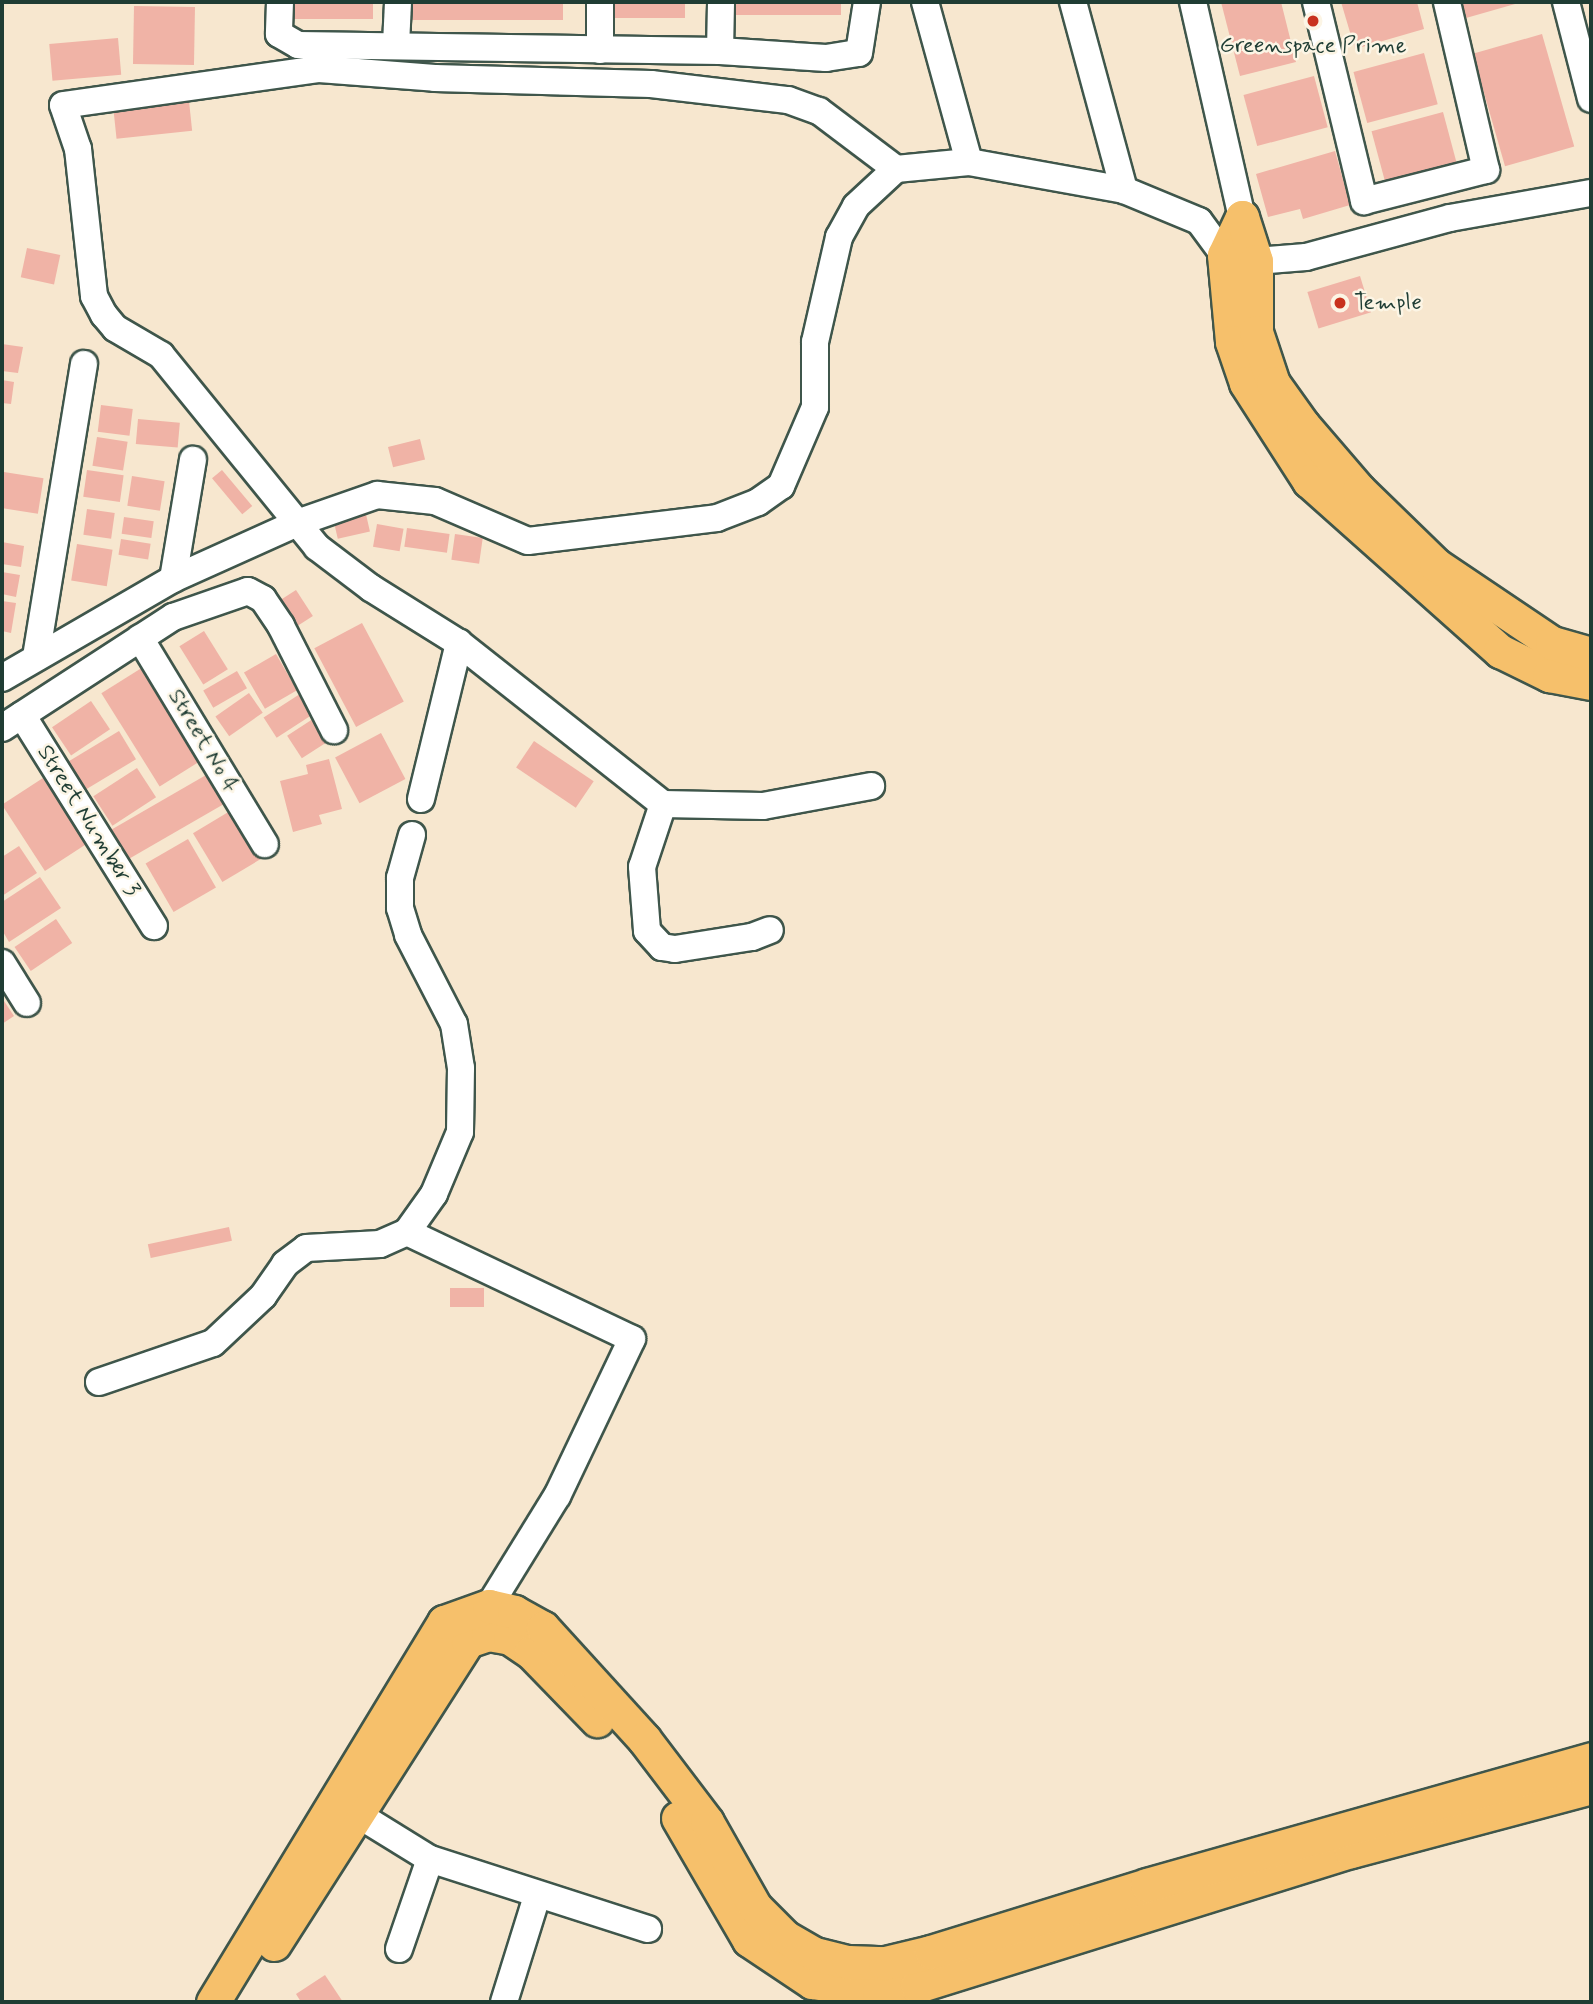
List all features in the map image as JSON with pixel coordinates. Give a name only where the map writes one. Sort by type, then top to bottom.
[{"type":"main road","points":[[1242,217],[1232,342],[1245,383],[1309,481],[1500,651],[1549,675],[1591,683]]},
{"type":"main road","points":[[1240,258],[1255,332],[1273,383],[1359,491],[1436,565],[1552,643],[1591,654]]},
{"type":"main road","points":[[241,1982],[444,1622],[489,1606],[514,1612],[543,1628],[644,1739],[707,1822],[749,1940],[783,1966],[812,1982],[879,1992],[917,1986],[1351,1851],[1591,1787]]},
{"type":"main road","points":[[213,2002],[241,1982],[358,1814],[468,1641],[488,1634],[510,1638],[531,1652],[584,1706],[668,1804],[734,1897],[755,1907],[785,1937],[815,1954],[848,1962],[885,1963],[1591,1759]]},
{"type":"street","points":[[280,2],[279,34],[298,45],[720,51],[826,58],[859,53],[867,2]]},
{"type":"street","points":[[396,45],[398,2]]},
{"type":"street","points":[[600,2],[600,50]]},
{"type":"street","points":[[720,51],[721,2]]},
{"type":"street","points":[[925,2],[969,162]]},
{"type":"street","points":[[1073,2],[1124,190]]},
{"type":"street","points":[[1193,2],[1242,217]]},
{"type":"street","points":[[1316,2],[1364,201],[1486,170],[1447,2]]},
{"type":"street","points":[[1566,2],[1591,99]]},
{"type":"street","points":[[871,786],[763,806],[663,804],[460,643],[371,588],[317,547],[161,355],[115,328],[104,315],[94,296],[78,149],[63,105],[319,69],[435,78],[651,84],[788,100],[819,111],[896,169]]},
{"type":"street","points":[[2,678],[173,579],[297,523],[377,495],[435,501],[528,541],[717,518],[758,502],[781,486],[815,407],[815,342],[839,237],[856,206],[896,169],[969,162],[1124,190],[1199,222],[1240,258],[1306,257],[1450,218],[1591,192]]},
{"type":"street","points":[[36,657],[84,364]]},
{"type":"street","points":[[173,579],[194,460]]},
{"type":"street","points":[[12,722],[173,617],[248,591],[263,598],[281,626],[334,730]]},
{"type":"street","name":"Street No 4","points":[[140,638],[265,844]]},
{"type":"street","points":[[421,799],[460,643]]},
{"type":"street","name":"Street Number 3","points":[[12,722],[154,926]]},
{"type":"street","points":[[663,804],[642,867],[647,931],[662,947],[675,949],[752,937],[770,930]]},
{"type":"street","points":[[99,1382],[213,1343],[263,1296],[285,1264],[306,1248],[380,1244],[408,1232],[435,1194],[460,1132],[461,1068],[454,1024],[408,935],[400,908],[400,878],[412,835]]},
{"type":"street","points":[[2,963],[27,1003]]},
{"type":"street","points":[[408,1232],[632,1339],[557,1496],[489,1606]]},
{"type":"street","points":[[358,1814],[430,1859],[537,1896],[648,1928]]},
{"type":"street","points":[[399,1949],[430,1859]]},
{"type":"street","points":[[513,2000],[537,1896]]},
{"type":"building","points":[[287,2],[373,2],[373,19],[287,19]]},
{"type":"building","points":[[408,2],[563,2],[563,20],[408,20]]},
{"type":"building","points":[[609,2],[685,2],[685,18],[609,18]]},
{"type":"building","points":[[727,2],[841,2],[841,15],[727,15]]},
{"type":"building","points":[[1221,2],[1281,2],[1296,62],[1240,76]]},
{"type":"building","points":[[1341,2],[1417,2],[1424,29],[1355,49]]},
{"type":"building","points":[[1461,2],[1522,2],[1466,18]]},
{"type":"building","points":[[134,6],[195,7],[194,65],[133,64]]},
{"type":"building","points":[[1542,34],[1574,146],[1505,166],[1473,54]]},
{"type":"building","points":[[118,38],[121,75],[52,81],[49,44]]},
{"type":"building","points":[[1424,53],[1438,104],[1367,123],[1353,72]]},
{"type":"building","points":[[1314,76],[1328,127],[1257,146],[1243,95]]},
{"type":"building","points":[[189,101],[192,131],[117,139],[113,109]]},
{"type":"building","points":[[1443,112],[1457,164],[1385,183],[1372,131]]},
{"type":"building","points":[[1335,151],[1350,205],[1303,219],[1300,209],[1268,217],[1256,174]]},
{"type":"building","points":[[27,248],[60,255],[54,284],[21,277]]},
{"type":"building","name":"Temple","points":[[1360,276],[1371,312],[1319,328],[1307,292]]},
{"type":"building","points":[[2,344],[23,347],[18,373],[2,371]]},
{"type":"building","points":[[2,380],[14,382],[11,404],[2,403]]},
{"type":"building","points":[[101,405],[133,409],[129,436],[98,432]]},
{"type":"building","points":[[138,419],[180,423],[178,448],[136,444]]},
{"type":"building","points":[[97,437],[128,442],[123,470],[92,466]]},
{"type":"building","points":[[420,439],[425,459],[393,467],[388,447]]},
{"type":"building","points":[[87,470],[124,475],[120,502],[83,497]]},
{"type":"building","points":[[222,470],[252,506],[242,514],[212,478]]},
{"type":"building","points":[[4,472],[44,478],[38,514],[2,508]]},
{"type":"building","points":[[132,476],[165,481],[160,511],[127,506]]},
{"type":"building","points":[[87,509],[115,513],[111,539],[83,535]]},
{"type":"building","points":[[365,510],[370,531],[338,539],[333,517]]},
{"type":"building","points":[[124,517],[154,521],[151,538],[122,534]]},
{"type":"building","points":[[377,524],[404,529],[400,551],[373,547]]},
{"type":"building","points":[[407,528],[450,534],[447,553],[404,547]]},
{"type":"building","points":[[455,534],[483,538],[479,564],[451,560]]},
{"type":"building","points":[[121,539],[151,544],[148,559],[118,555]]},
{"type":"building","points":[[2,542],[24,546],[21,567],[2,564]]},
{"type":"building","points":[[77,544],[113,550],[107,586],[71,581]]},
{"type":"building","points":[[2,572],[20,575],[16,597],[2,594]]},
{"type":"building","points":[[296,590],[313,616],[297,626],[280,600]]},
{"type":"building","points":[[2,601],[16,603],[11,633],[2,631]]},
{"type":"building","points":[[362,623],[404,702],[356,727],[314,648]]},
{"type":"building","points":[[204,631],[228,669],[203,685],[179,646]]},
{"type":"building","points":[[276,654],[297,690],[265,709],[244,672]]},
{"type":"building","points":[[148,664],[206,757],[160,786],[101,693]]},
{"type":"building","points":[[237,671],[247,688],[213,708],[203,690]]},
{"type":"building","points":[[303,692],[316,712],[277,738],[264,718]]},
{"type":"building","points":[[249,693],[263,713],[229,736],[215,717]]},
{"type":"building","points":[[91,701],[110,729],[71,755],[52,727]]},
{"type":"building","points":[[319,715],[334,738],[302,758],[287,736]]},
{"type":"building","points":[[119,731],[136,759],[85,790],[68,762]]},
{"type":"building","points":[[381,733],[405,779],[359,803],[335,757]]},
{"type":"building","points":[[534,741],[594,781],[576,808],[516,768]]},
{"type":"building","points":[[329,759],[342,809],[319,815],[322,824],[293,832],[280,781],[308,774],[306,765]]},
{"type":"building","points":[[137,768],[156,797],[112,826],[93,796]]},
{"type":"building","points":[[213,771],[230,800],[129,859],[112,830]]},
{"type":"building","points":[[43,778],[86,844],[45,871],[2,805]]},
{"type":"building","points":[[235,808],[264,857],[222,882],[193,833]]},
{"type":"building","points":[[188,839],[216,887],[174,912],[146,864]]},
{"type":"building","points":[[19,846],[37,873],[2,896],[2,857]]},
{"type":"building","points":[[40,877],[61,908],[9,942],[2,930],[2,902]]},
{"type":"building","points":[[56,919],[72,943],[31,971],[15,947]]},
{"type":"building","points":[[2,998],[14,1016],[2,1024]]},
{"type":"building","points":[[229,1227],[232,1241],[151,1258],[148,1244]]},
{"type":"building","points":[[450,1288],[484,1288],[484,1307],[450,1307]]},
{"type":"building","points":[[325,1975],[343,2002],[301,2002],[296,1994]]},
{"type":"place","name":"Greenspace Prime","points":[[1313,21]]},
{"type":"place","name":"Temple","points":[[1340,303]]}]
